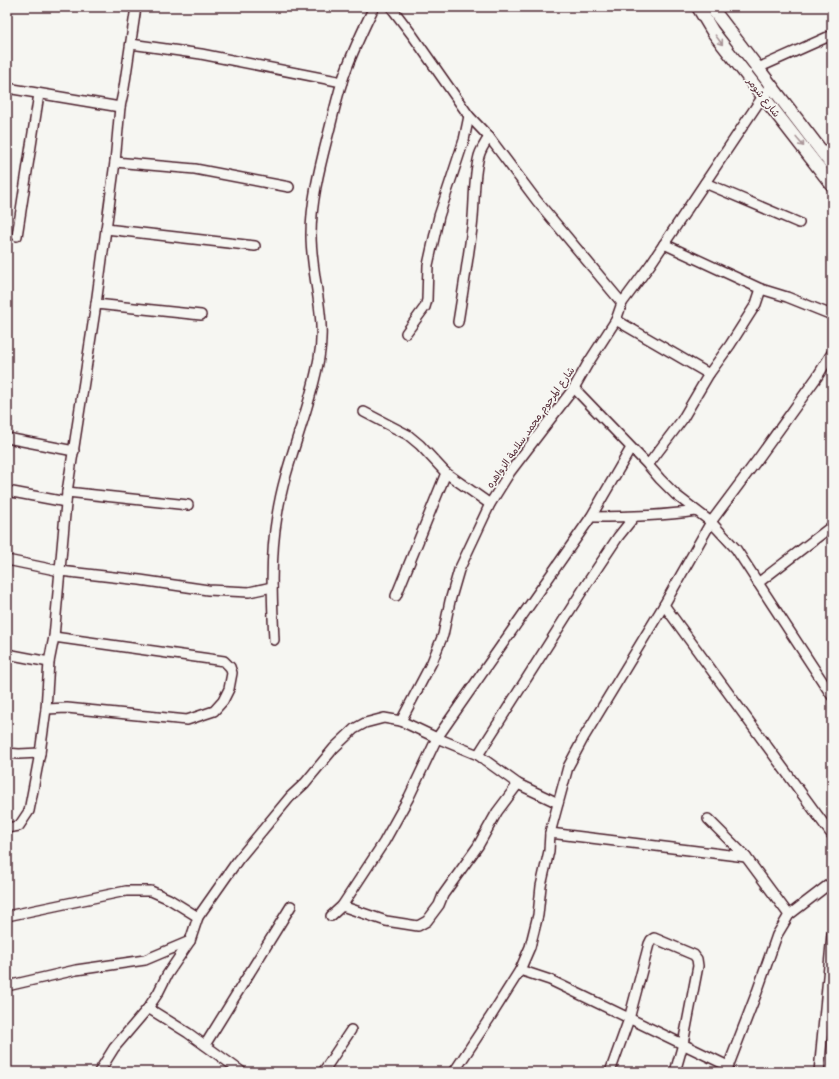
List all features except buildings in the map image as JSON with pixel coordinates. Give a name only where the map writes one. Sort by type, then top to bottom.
[{"type":"main road","name":"شارع شومر","points":[[698,7],[713,32],[767,92],[799,120],[832,165]]},
{"type":"main road","name":"شارع شومر","points":[[710,7],[758,68],[767,92],[832,185]]},
{"type":"street","points":[[7,828],[19,826],[28,811],[40,752],[46,710],[49,662],[54,637],[67,492],[96,304],[115,162],[120,107],[136,7]]},
{"type":"street","points":[[274,640],[272,587],[277,516],[291,455],[320,357],[322,332],[313,266],[311,235],[315,192],[342,82],[354,48],[374,7]]},
{"type":"street","points":[[391,7],[469,116],[489,137],[537,201],[622,303]]},
{"type":"street","points":[[758,68],[832,35]]},
{"type":"street","points":[[131,44],[201,54],[342,82]]},
{"type":"street","points":[[7,88],[120,107]]},
{"type":"street","name":"شارع المرحوم محمد سلامة الزواهره","points":[[401,721],[432,662],[443,634],[450,601],[459,570],[490,504],[510,472],[574,388],[616,320],[622,303],[767,92]]},
{"type":"street","points":[[17,236],[39,94]]},
{"type":"street","points":[[406,333],[425,307],[427,300],[428,265],[439,216],[464,140],[469,116]]},
{"type":"street","points":[[458,322],[468,260],[479,156],[489,137]]},
{"type":"street","points":[[115,162],[194,169],[289,187]]},
{"type":"street","points":[[705,183],[799,223]]},
{"type":"street","points":[[106,229],[255,246]]},
{"type":"street","points":[[664,244],[761,289],[787,297],[832,315]]},
{"type":"street","points":[[648,465],[682,420],[709,374],[730,345],[756,304],[761,289]]},
{"type":"street","points":[[96,304],[201,314]]},
{"type":"street","points":[[616,320],[709,374]]},
{"type":"street","points":[[454,1072],[520,970],[530,947],[538,915],[541,886],[549,851],[550,833],[568,767],[584,737],[664,605],[711,522],[817,377],[832,353]]},
{"type":"street","points":[[574,388],[676,496],[711,522],[736,549],[832,696]]},
{"type":"street","points":[[364,412],[408,435],[420,445],[446,473],[490,504]]},
{"type":"street","points":[[7,438],[74,451]]},
{"type":"street","points":[[331,916],[342,906],[384,842],[409,797],[437,738],[590,517],[631,448]]},
{"type":"street","points":[[396,596],[446,473]]},
{"type":"street","points":[[7,491],[66,502]]},
{"type":"street","points":[[67,492],[188,505]]},
{"type":"street","points":[[590,517],[634,517],[696,511]]},
{"type":"street","points":[[478,755],[618,536],[634,517]]},
{"type":"street","points":[[758,583],[832,526]]},
{"type":"street","points":[[7,560],[60,571],[140,580],[208,590],[249,592],[272,587]]},
{"type":"street","points":[[664,605],[832,835]]},
{"type":"street","points":[[46,710],[67,708],[187,720],[214,711],[223,701],[229,689],[232,673],[230,667],[224,662],[54,637]]},
{"type":"street","points":[[7,654],[49,662]]},
{"type":"street","points":[[99,1072],[114,1048],[148,1008],[158,993],[167,975],[190,942],[198,917],[238,860],[290,797],[305,783],[334,748],[354,729],[365,723],[384,718],[401,721],[478,755],[518,784],[558,803]]},
{"type":"street","points":[[7,753],[18,754],[40,752]]},
{"type":"street","points":[[342,906],[386,921],[418,926],[427,921],[439,905],[443,895],[478,846],[497,812],[518,784]]},
{"type":"street","points":[[708,819],[746,857],[790,915]]},
{"type":"street","points":[[550,833],[746,857]]},
{"type":"street","points":[[520,970],[550,980],[683,1044],[727,1069],[758,992],[777,935],[790,915],[832,882]]},
{"type":"street","points":[[7,916],[126,891],[151,891],[169,899],[198,917]]},
{"type":"street","points":[[205,1045],[291,906]]},
{"type":"street","points":[[819,1072],[832,934]]},
{"type":"street","points":[[610,1072],[629,1019],[651,940],[654,938],[694,955],[697,959],[698,966],[683,1044],[675,1072]]},
{"type":"street","points":[[7,986],[76,970],[145,960],[190,942]]},
{"type":"street","points":[[148,1008],[205,1045],[242,1072]]},
{"type":"street","points":[[323,1072],[351,1030]]}]
